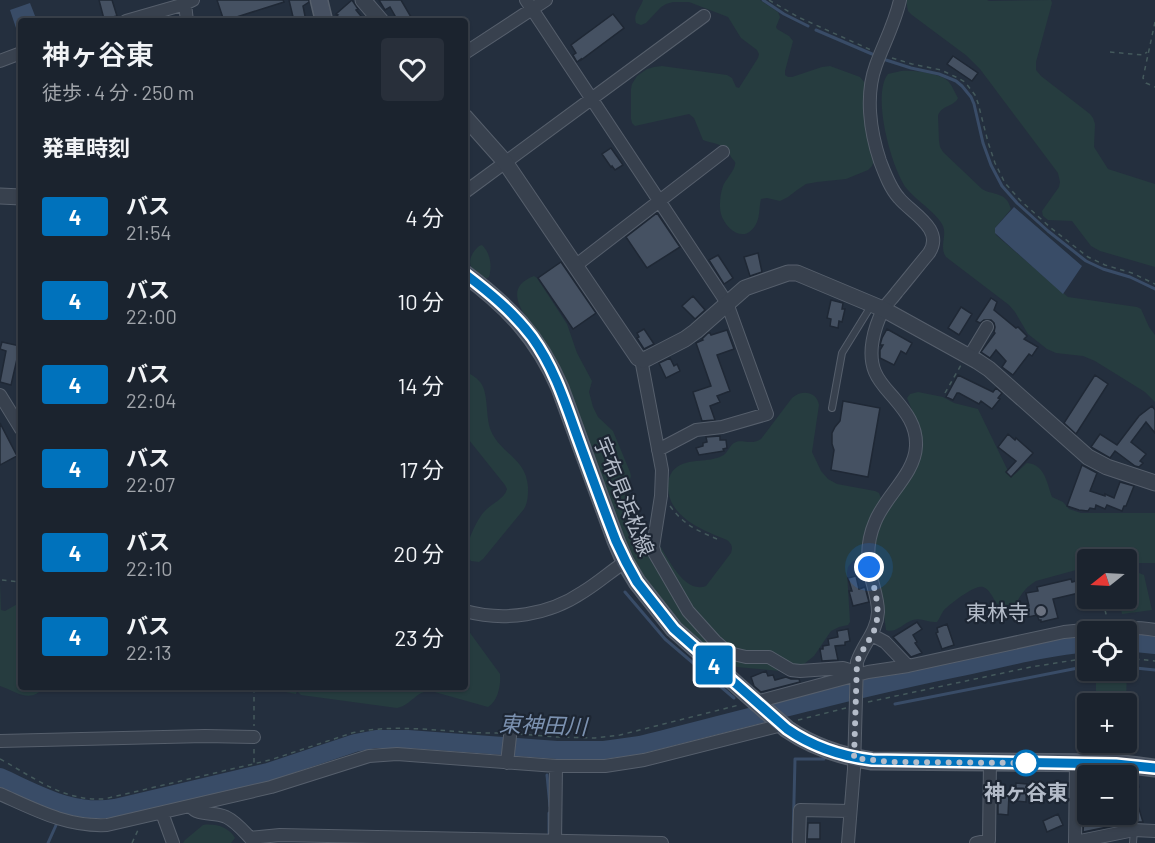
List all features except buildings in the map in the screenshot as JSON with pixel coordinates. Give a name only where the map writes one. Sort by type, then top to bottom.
[{"type":"main road","points":[[320,0],[323,18]]},
{"type":"main road","name":"宇布見浜松線","points":[[468,276],[511,312],[545,357],[560,388],[611,530],[626,562],[644,591],[674,629],[796,735],[834,753],[854,758],[891,762],[1131,764],[1155,768]]},
{"type":"street","points":[[363,0],[378,18]]},
{"type":"street","points":[[468,51],[529,5],[546,0]]},
{"type":"street","points":[[848,843],[857,704],[857,662],[872,635],[878,611],[869,567],[869,544],[880,511],[909,469],[916,448],[914,426],[880,381],[873,364],[871,356],[877,307],[929,253],[933,244],[927,224],[900,200],[884,171],[877,151],[871,118],[872,78],[900,0]]},
{"type":"street","points":[[136,18],[189,2],[187,18]]},
{"type":"street","points":[[529,5],[727,303],[767,414],[722,427],[696,430],[658,450]]},
{"type":"street","points":[[468,190],[704,16]]},
{"type":"street","points":[[0,61],[18,54]]},
{"type":"street","points":[[468,120],[505,162],[635,355],[641,359],[648,358],[685,339],[739,292],[752,285],[792,273],[802,274],[877,307],[968,356],[994,374],[1088,457],[1107,467],[1155,483]]},
{"type":"street","points":[[575,266],[723,152]]},
{"type":"street","points":[[0,196],[18,197]]},
{"type":"street","points":[[968,356],[987,327]]},
{"type":"street","points":[[641,359],[662,477],[653,548],[684,607],[721,648],[738,656],[769,657],[791,669],[800,671],[843,668],[850,670],[857,677]]},
{"type":"street","points":[[0,395],[18,424]]},
{"type":"street","points":[[468,612],[508,616],[546,610],[581,594],[626,562]]},
{"type":"street","points":[[757,703],[857,677],[1064,632],[1138,628],[1155,630]]},
{"type":"street","points":[[872,635],[885,642],[908,666]]},
{"type":"street","points":[[0,794],[55,818],[86,825],[118,823],[272,787],[359,758],[378,755],[407,754],[556,766],[625,764],[781,723]]},
{"type":"street","points":[[507,762],[510,734]]},
{"type":"street","points":[[0,741],[254,737]]},
{"type":"street","points":[[976,843],[989,840],[990,762]]},
{"type":"street","points":[[1076,763],[1076,843],[1133,837],[1155,831]]},
{"type":"street","points":[[555,842],[556,766]]},
{"type":"street","points":[[190,806],[200,813],[227,817],[252,841],[280,835],[662,843]]},
{"type":"street","points":[[800,843],[800,810],[850,811]]},
{"type":"street","points":[[162,813],[173,843]]},
{"type":"lane","points":[[832,408],[842,354],[868,312],[877,307]]},
{"type":"path","points":[[769,0],[798,17],[853,43],[912,64],[940,70],[964,82],[975,95],[995,163],[1005,183],[1020,200],[1088,257],[1155,284]]},
{"type":"path","points":[[1155,22],[1143,78],[1146,83],[1155,87]]},
{"type":"path","points":[[1110,52],[1143,55],[1149,51]]},
{"type":"path","points":[[945,393],[968,356]]},
{"type":"path","points":[[661,498],[665,498],[686,523],[717,539]]},
{"type":"path","points":[[2,580],[18,582]]},
{"type":"path","points":[[1137,659],[1155,661]]},
{"type":"path","points":[[781,723],[857,704],[1031,667],[1077,660]]},
{"type":"path","points":[[254,690],[254,764]]},
{"type":"path","points":[[0,759],[64,793],[80,798],[96,799],[274,759],[352,733],[375,728],[398,727],[557,737],[612,736],[725,710]]},
{"type":"green space","points":[[643,0],[760,0],[778,12],[780,17],[777,29],[793,41],[785,75],[792,77],[830,66],[860,77],[865,83],[874,161],[872,166],[846,179],[806,184],[780,201],[761,199],[758,219],[753,229],[743,234],[732,230],[727,226],[721,214],[720,204],[723,186],[735,161],[720,145],[703,140],[694,118],[689,114],[635,126],[631,119],[631,89],[637,76],[647,69],[662,66],[727,75],[739,88],[759,54],[741,38],[728,17],[689,2],[666,4],[646,23],[641,25],[636,23],[636,14]]},
{"type":"green space","points":[[906,0],[1051,0],[1036,70],[1093,118],[1094,147],[1108,169],[1155,184],[1155,267],[1100,251],[1091,246],[1072,221],[1048,220],[1043,216],[1042,211],[1059,187],[1058,173],[980,69],[967,56],[912,15],[908,11]]},
{"type":"green space","points":[[901,71],[933,74],[944,78],[952,87],[958,98],[938,116],[940,147],[982,189],[1003,197],[1009,203],[1011,209],[995,228],[996,235],[1068,297],[1141,309],[1155,335],[1155,402],[1145,392],[1095,361],[1083,356],[1056,353],[1047,349],[1028,334],[1009,305],[946,257],[943,249],[943,226],[937,217],[907,189],[895,166],[885,132],[883,84],[888,74]]},
{"type":"green space","points":[[482,245],[489,256],[490,264],[489,277],[485,279],[475,272],[470,264],[475,251]]},
{"type":"green space","points":[[534,276],[567,324],[577,353],[592,381],[589,392],[593,407],[598,417],[613,431],[630,472],[631,476],[625,495],[626,503],[652,555],[659,545],[678,574],[691,585],[706,586],[731,553],[732,547],[727,540],[689,521],[674,507],[668,487],[671,473],[682,464],[722,456],[732,444],[737,442],[753,442],[761,439],[792,398],[800,393],[808,393],[818,401],[812,452],[821,471],[837,484],[875,491],[881,498],[861,556],[848,567],[850,622],[848,625],[831,631],[814,656],[804,664],[780,671],[737,667],[714,655],[679,624],[643,577],[627,549],[518,301],[518,290],[521,285]]},
{"type":"green space","points":[[468,373],[483,386],[491,431],[495,439],[523,469],[528,487],[528,499],[524,509],[483,559],[479,562],[471,561],[468,556],[468,545],[475,526],[483,513],[503,496],[507,489],[468,439]]},
{"type":"green space","points":[[918,392],[943,397],[954,403],[978,409],[1010,475],[1015,474],[1027,463],[1033,464],[1042,471],[1052,497],[1063,502],[1069,509],[1081,513],[1155,513],[1155,563],[1137,563],[1137,549],[1077,549],[1077,570],[1036,581],[1026,589],[1015,604],[1009,607],[999,605],[986,589],[979,587],[951,603],[937,622],[916,619],[896,629],[886,630],[874,567],[874,545],[880,523],[899,492],[918,425],[907,398],[910,394]]},
{"type":"green space","points":[[1137,572],[1144,575],[1152,610],[1122,614],[1121,609],[1137,609]]},
{"type":"green space","points":[[0,581],[1,610],[5,611],[18,604],[18,690],[41,690],[28,696],[0,686]]},
{"type":"green space","points":[[468,630],[500,674],[498,692],[488,707],[431,691],[421,693],[397,708],[301,695],[297,691],[296,694],[276,690],[468,690]]},
{"type":"green space","points":[[1096,681],[1127,681],[1126,693],[1096,693]]},
{"type":"green space","points":[[203,825],[221,827],[235,838],[231,843],[183,843]]},
{"type":"water","points":[[30,3],[36,18],[18,18],[18,34],[10,10]]},
{"type":"water","points":[[1014,207],[1082,266],[1063,294],[995,233],[995,228]]},
{"type":"waterway","points":[[763,0],[808,26]]},
{"type":"waterway","points":[[816,30],[872,54]]},
{"type":"waterway","points":[[886,60],[939,74],[962,86],[974,104],[983,143],[991,165],[1002,186],[1017,203],[1086,261],[1155,289]]},
{"type":"waterway","points":[[625,592],[665,639],[734,698]]},
{"type":"waterway","name":"東神田川","points":[[1137,643],[1155,645]]},
{"type":"waterway","name":"東神田川","points":[[0,777],[56,802],[99,809],[115,808],[268,772],[355,743],[376,739],[408,739],[557,750],[604,750],[640,745],[917,677],[1039,650],[1077,644]]},
{"type":"waterway","points":[[895,704],[1077,668]]},
{"type":"waterway","points":[[1137,668],[1155,670]]},
{"type":"waterway","name":"東神田川","points":[[738,714],[740,720]]},
{"type":"waterway","points":[[793,840],[795,759],[824,759]]},
{"type":"waterway","points":[[547,775],[550,806]]},
{"type":"waterway","name":"東神田川","points":[[62,812],[65,805]]},
{"type":"waterway","points":[[549,813],[549,835]]},
{"type":"waterway","points":[[48,843],[57,823]]},
{"type":"bus line","name":"4","points":[[468,276],[511,312],[545,357],[560,388],[616,541],[637,582],[683,637],[787,729],[824,749],[844,756],[872,760],[1131,764],[1155,768]]},
{"type":"place","name":"東林寺","points":[[1041,611]]},
{"type":"place","name":"神ヶ谷東","points":[[1026,763]]},
{"type":"route","points":[[869,567],[878,611],[874,631],[857,662],[854,758],[891,762],[1026,763]]}]
